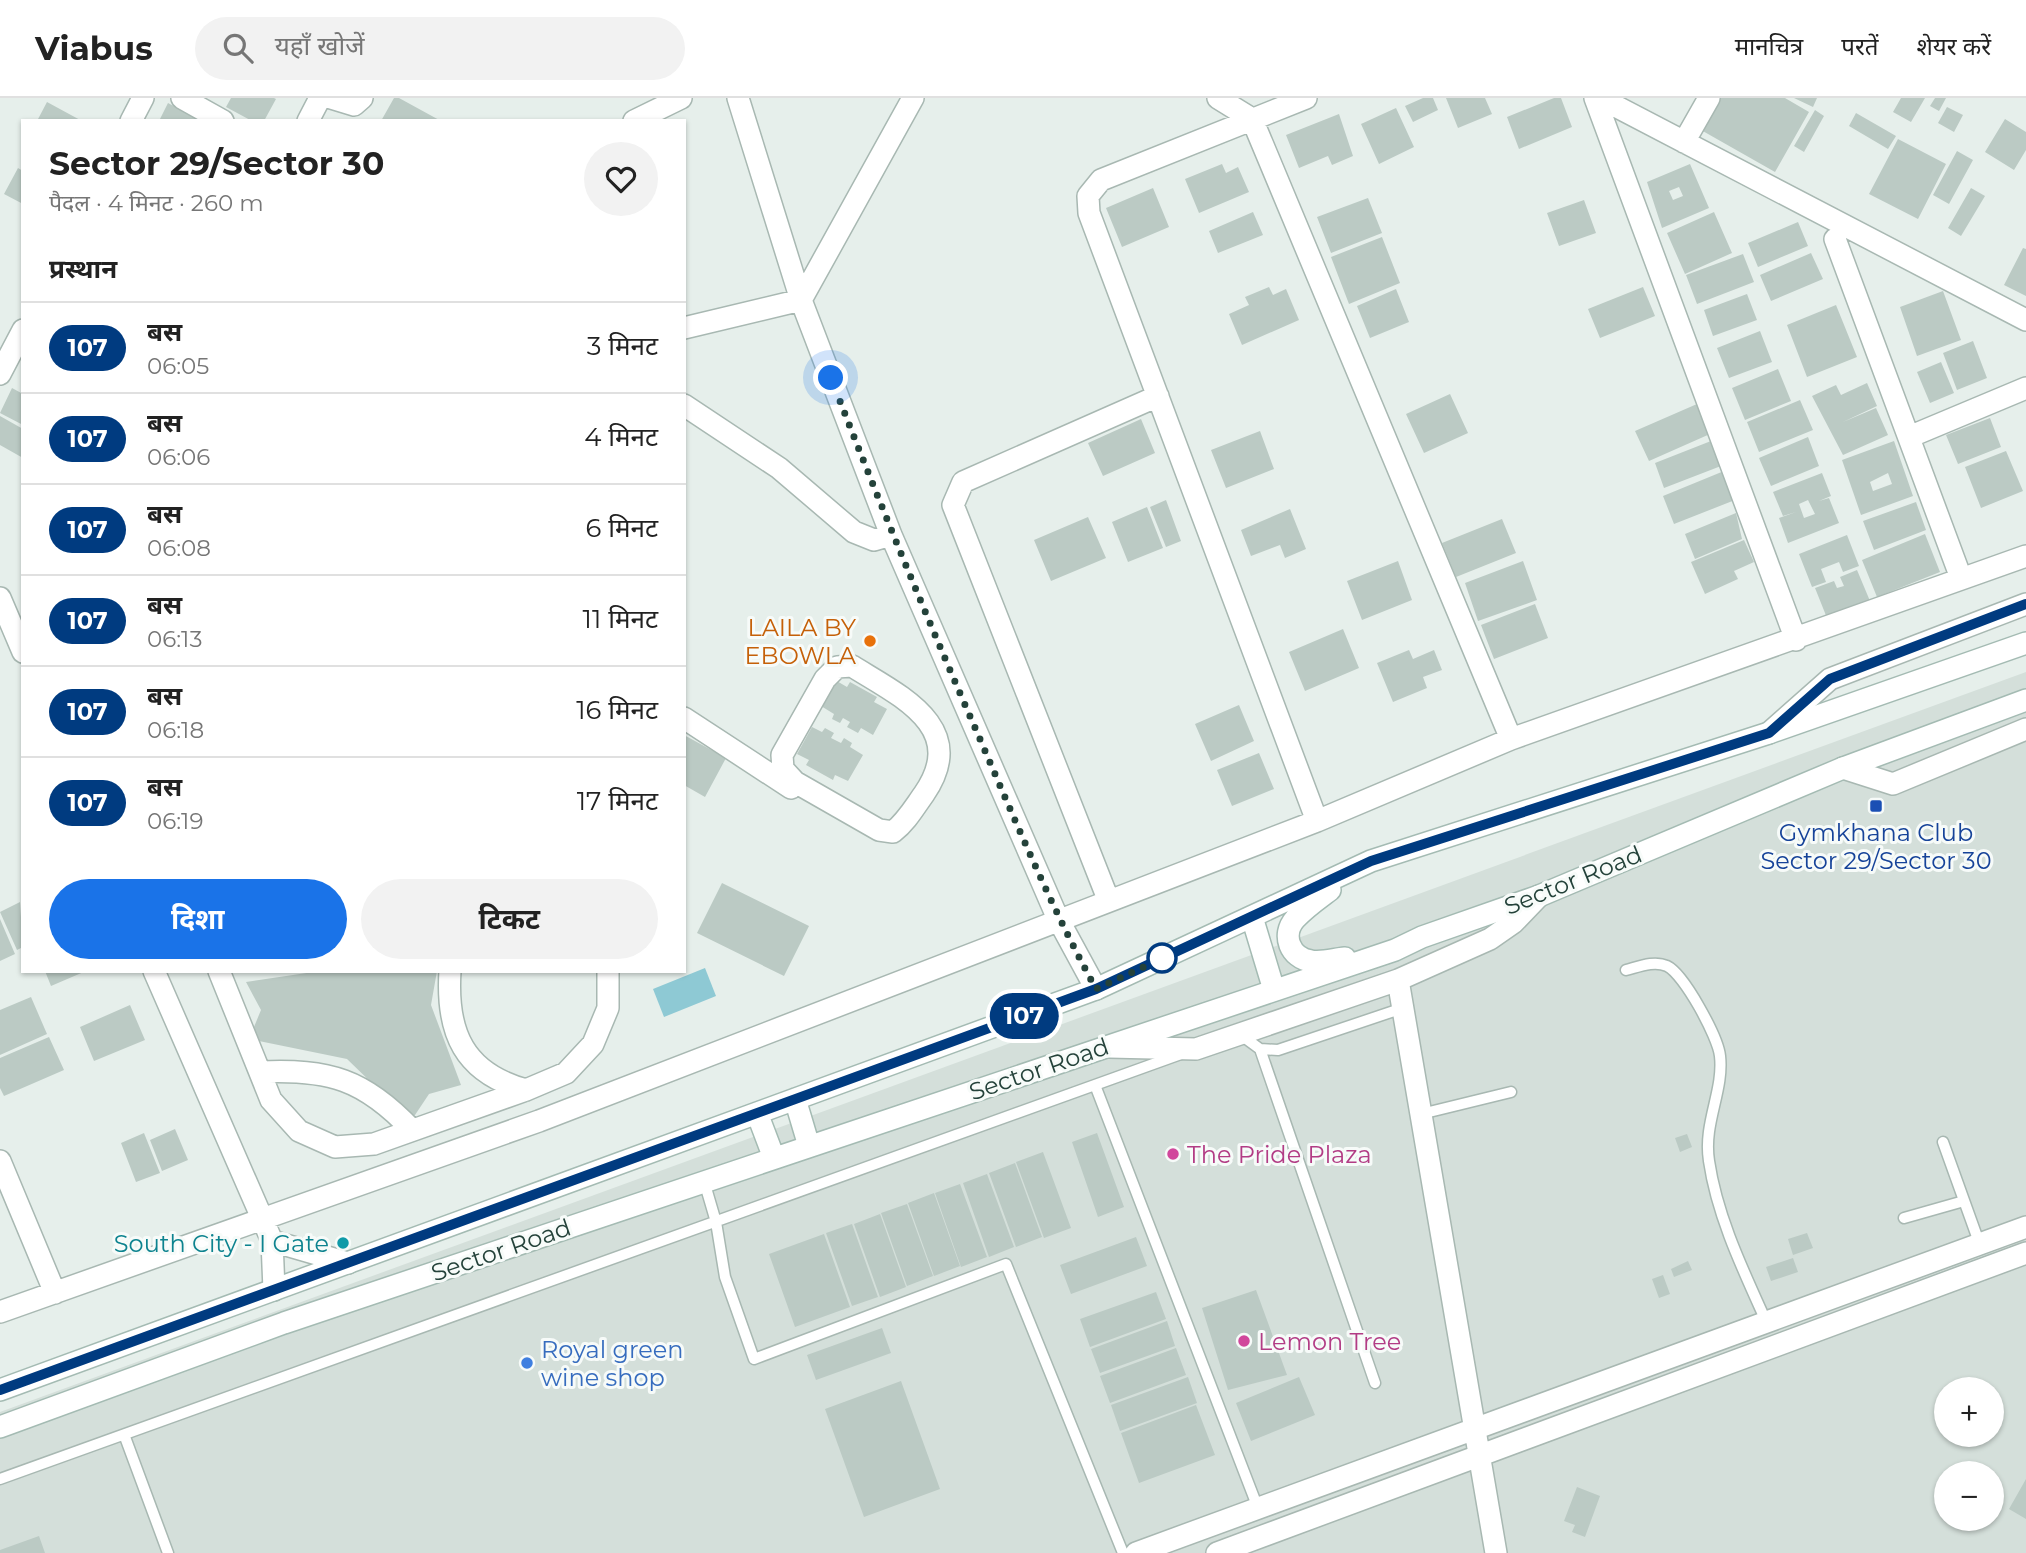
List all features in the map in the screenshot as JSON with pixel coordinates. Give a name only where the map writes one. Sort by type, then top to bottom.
[{"type":"street","points":[[132,119],[143,98]]},
{"type":"street","points":[[182,98],[219,119]]},
{"type":"street","points":[[309,119],[320,98]]},
{"type":"street","points":[[331,98],[354,105],[362,98]]},
{"type":"street","points":[[638,119],[681,98]]},
{"type":"street","points":[[738,98],[801,300],[891,535],[1058,919],[1096,989]]},
{"type":"street","points":[[686,328],[801,300],[913,98]]},
{"type":"street","points":[[1218,98],[1252,119],[1511,739]]},
{"type":"street","points":[[1252,119],[1263,98]]},
{"type":"street","points":[[1306,98],[1101,180],[1088,196],[1089,213],[1317,821]]},
{"type":"street","points":[[1597,98],[2026,320]]},
{"type":"street","points":[[1597,98],[1796,640]]},
{"type":"street","points":[[1684,142],[1709,98]]},
{"type":"street","points":[[1835,239],[1961,578]]},
{"type":"street","points":[[0,374],[21,334]]},
{"type":"street","points":[[1909,437],[2026,388]]},
{"type":"street","points":[[1108,899],[953,505],[963,482],[1158,396]]},
{"type":"street","points":[[686,406],[779,468],[854,531],[874,540],[891,535]]},
{"type":"street","points":[[0,1312],[538,1121],[1108,899],[1317,821],[1511,739],[1796,640],[2026,556]]},
{"type":"street","points":[[0,598],[21,643]]},
{"type":"street","name":"Sector Road","points":[[0,1390],[1096,989],[1371,861],[1769,733],[1830,679],[2026,604]]},
{"type":"street","points":[[1769,733],[2026,643]]},
{"type":"street","points":[[852,666],[911,703],[928,720],[937,739],[939,762],[932,783],[903,824],[893,832],[879,830],[795,782],[782,769],[782,755],[825,678],[837,667],[852,666]]},
{"type":"street","name":"Sector Road","points":[[0,1427],[284,1323],[1395,950],[1422,937],[1539,896],[1843,768],[2026,700]]},
{"type":"street","points":[[686,719],[864,835]]},
{"type":"street","points":[[937,739],[973,723]]},
{"type":"street","points":[[1843,768],[1893,784],[2026,729]]},
{"type":"street","points":[[1371,861],[1294,919],[1288,929],[1288,942],[1301,958],[1311,961],[1395,950]]},
{"type":"street","points":[[1105,1047],[1196,1049],[1241,1035],[1398,980],[1490,939],[1513,923],[1539,896]]},
{"type":"street","points":[[1251,917],[1274,990]]},
{"type":"street","points":[[155,973],[260,1220],[272,1241],[274,1290]]},
{"type":"street","points":[[220,973],[271,1100],[299,1132],[335,1147],[374,1144],[566,1073],[593,1044],[608,1007],[608,973]]},
{"type":"street","points":[[450,973],[449,992],[455,1032],[473,1063],[499,1083],[526,1090]]},
{"type":"street","points":[[1398,980],[1496,1553]]},
{"type":"street","points":[[260,1072],[304,1070],[355,1085],[391,1108],[412,1130]]},
{"type":"street","points":[[795,1099],[809,1146]]},
{"type":"street","points":[[757,1113],[774,1158]]},
{"type":"street","points":[[0,1161],[55,1293]]},
{"type":"street","points":[[1136,1553],[2026,1227]]},
{"type":"street","points":[[272,1241],[348,1263]]},
{"type":"street","points":[[1217,1553],[2026,1253]]},
{"type":"lane","points":[[1626,970],[1658,963],[1670,967],[1697,1004],[1716,1044],[1720,1055],[1720,1078],[1706,1133],[1709,1163],[1739,1262],[1766,1321]]},
{"type":"lane","points":[[1259,1049],[1279,1050],[1403,1008]]},
{"type":"lane","points":[[1241,1035],[1259,1049],[1375,1383]]},
{"type":"lane","points":[[0,1479],[125,1437],[1196,1049]]},
{"type":"lane","points":[[1095,1085],[1258,1508]]},
{"type":"lane","points":[[1421,1114],[1511,1092]]},
{"type":"lane","points":[[1943,1142],[1980,1245]]},
{"type":"lane","points":[[704,1181],[716,1222],[725,1277],[754,1359],[1006,1264],[1123,1553]]},
{"type":"lane","points":[[1904,1218],[1964,1201]]},
{"type":"lane","points":[[125,1437],[168,1553]]},
{"type":"shaded area","points":[[2026,672],[2026,1553],[0,1553],[0,1412]]},
{"type":"water","points":[[705,968],[716,996],[664,1017],[653,989]]},
{"type":"building","points":[[231,98],[276,99],[265,119],[248,119],[226,107]]},
{"type":"building","points":[[394,98],[399,98],[437,119],[382,119]]},
{"type":"building","points":[[1423,98],[1433,98],[1438,110],[1413,122],[1405,106]]},
{"type":"building","points":[[1446,98],[1485,98],[1492,114],[1458,128]]},
{"type":"building","points":[[1554,98],[1561,98],[1572,127],[1519,149],[1507,117]]},
{"type":"building","points":[[1719,98],[1785,98],[1809,112],[1775,172],[1701,130]]},
{"type":"building","points":[[1794,98],[1817,98],[1813,107]]},
{"type":"building","points":[[1901,98],[1925,98],[1911,122],[1893,112]]},
{"type":"building","points":[[1935,98],[1946,98],[1939,111],[1930,106]]},
{"type":"building","points":[[47,102],[78,119],[38,119]]},
{"type":"building","points":[[168,103],[197,119],[160,119]]},
{"type":"building","points":[[1947,107],[1963,115],[1954,132],[1938,123]]},
{"type":"building","points":[[1396,108],[1414,147],[1379,164],[1361,124]]},
{"type":"building","points":[[1815,110],[1824,116],[1804,152],[1794,146]]},
{"type":"building","points":[[1856,113],[1896,136],[1888,149],[1849,126]]},
{"type":"building","points":[[1339,114],[1353,156],[1332,165],[1328,156],[1299,168],[1286,135]]},
{"type":"building","points":[[2005,119],[2026,132],[2026,150],[2014,170],[1985,152]]},
{"type":"building","points":[[1898,139],[1946,164],[1918,219],[1869,194]]},
{"type":"building","points":[[1957,151],[1973,160],[1949,204],[1933,195]]},
{"type":"building","points":[[1222,164],[1226,173],[1238,167],[1249,192],[1199,213],[1185,179]]},
{"type":"building","points":[[1690,164],[1709,208],[1662,228],[1647,182]],"holes":[[[1679,187],[1683,196],[1673,200],[1669,191]]]},
{"type":"building","points":[[18,168],[21,170],[21,203],[4,194]]},
{"type":"building","points":[[1153,188],[1169,227],[1122,247],[1106,208]]},
{"type":"building","points":[[1971,188],[1985,196],[1961,236],[1948,228]]},
{"type":"building","points":[[1368,198],[1382,233],[1331,253],[1317,217]]},
{"type":"building","points":[[1584,200],[1596,233],[1559,246],[1547,213]]},
{"type":"building","points":[[1253,212],[1263,235],[1218,253],[1209,231]]},
{"type":"building","points":[[1714,212],[1732,253],[1685,274],[1667,233]]},
{"type":"building","points":[[1798,222],[1808,246],[1758,267],[1748,243]]},
{"type":"building","points":[[1382,237],[1400,283],[1349,304],[1331,257]]},
{"type":"building","points":[[2023,248],[2026,249],[2026,296],[2004,285]]},
{"type":"building","points":[[1811,253],[1823,279],[1771,301],[1760,275]]},
{"type":"building","points":[[1743,254],[1754,282],[1697,304],[1686,275]]},
{"type":"building","points":[[1269,287],[1273,295],[1286,289],[1299,320],[1242,345],[1229,314],[1249,305],[1245,297]]},
{"type":"building","points":[[1643,287],[1655,316],[1600,338],[1588,309]]},
{"type":"building","points":[[1396,289],[1409,322],[1370,338],[1357,306]]},
{"type":"building","points":[[1943,291],[1961,340],[1917,356],[1900,307]]},
{"type":"building","points":[[1747,294],[1757,320],[1713,336],[1704,310]]},
{"type":"building","points":[[1836,305],[1857,357],[1807,377],[1787,325]]},
{"type":"building","points":[[1760,331],[1772,362],[1729,378],[1717,348]]},
{"type":"building","points":[[1973,341],[1987,378],[1957,390],[1943,353]]},
{"type":"building","points":[[1941,362],[1954,393],[1930,403],[1917,372]]},
{"type":"building","points":[[1778,369],[1791,401],[1745,420],[1732,388]]},
{"type":"building","points":[[1867,383],[1877,406],[1843,422],[1876,408],[1888,435],[1843,455],[1812,396],[1836,385],[1841,395]]},
{"type":"building","points":[[12,388],[21,393],[21,424],[0,413]]},
{"type":"building","points":[[1450,394],[1468,433],[1424,453],[1406,414]]},
{"type":"building","points":[[1800,400],[1813,430],[1759,452],[1747,422]]},
{"type":"building","points":[[1697,404],[1710,434],[1649,461],[1635,431]]},
{"type":"building","points":[[0,416],[21,428],[21,457],[0,445]]},
{"type":"building","points":[[1990,418],[2001,447],[1958,464],[1946,435]]},
{"type":"building","points":[[1141,419],[1155,453],[1103,476],[1088,443]]},
{"type":"building","points":[[1260,431],[1274,469],[1226,488],[1211,450]]},
{"type":"building","points":[[1808,437],[1819,466],[1771,486],[1759,458]]},
{"type":"building","points":[[1711,441],[1721,466],[1664,488],[1655,463]]},
{"type":"building","points":[[1894,441],[1913,496],[1861,515],[1842,460]],"holes":[[[1888,473],[1892,484],[1873,491],[1870,482]]]},
{"type":"building","points":[[2006,451],[2023,491],[1981,508],[1965,467]]},
{"type":"building","points":[[1724,471],[1735,500],[1674,524],[1663,496]]},
{"type":"building","points":[[1822,473],[1831,496],[1819,501],[1829,498],[1839,523],[1788,543],[1779,518],[1796,512],[1783,516],[1773,492]],"holes":[[[1808,500],[1815,514],[1804,518],[1799,504]]]},
{"type":"building","points":[[1166,500],[1181,541],[1166,547],[1150,507]]},
{"type":"building","points":[[1916,502],[1926,530],[1874,550],[1863,521]]},
{"type":"building","points":[[1147,507],[1163,548],[1128,562],[1112,522]]},
{"type":"building","points":[[1290,509],[1306,549],[1285,558],[1280,545],[1251,556],[1241,530]]},
{"type":"building","points":[[1736,513],[1742,539],[1695,559],[1685,534]]},
{"type":"building","points":[[1088,517],[1106,558],[1051,581],[1034,540]]},
{"type":"building","points":[[1502,519],[1516,553],[1456,577],[1442,543]]},
{"type":"building","points":[[1925,534],[1940,572],[1877,597],[1862,560]]},
{"type":"building","points":[[1847,535],[1859,566],[1843,572],[1839,562],[1821,569],[1826,582],[1812,587],[1799,554]]},
{"type":"building","points":[[1744,540],[1754,562],[1734,571],[1738,579],[1705,594],[1691,562]]},
{"type":"building","points":[[1398,561],[1412,600],[1362,620],[1347,581]]},
{"type":"building","points":[[1523,561],[1537,600],[1478,621],[1465,583]]},
{"type":"building","points":[[1857,570],[1870,601],[1827,618],[1815,588],[1834,581],[1837,588],[1844,586],[1840,577]]},
{"type":"building","points":[[1535,604],[1548,638],[1494,659],[1481,625]]},
{"type":"building","points":[[1343,629],[1359,668],[1305,691],[1289,652]]},
{"type":"building","points":[[1409,650],[1413,659],[1434,650],[1442,670],[1423,677],[1427,688],[1393,702],[1377,663]]},
{"type":"building","points":[[835,680],[847,687],[850,682],[877,697],[874,702],[887,709],[873,735],[861,728],[858,733],[847,727],[850,722],[843,718],[840,723],[832,719],[834,714],[821,706]]},
{"type":"building","points":[[1239,705],[1254,741],[1211,761],[1195,724]]},
{"type":"building","points":[[812,727],[822,732],[825,728],[834,733],[831,738],[841,743],[844,738],[852,743],[850,747],[863,755],[848,781],[835,775],[833,780],[806,765],[809,760],[797,754]]},
{"type":"building","points":[[686,736],[726,758],[705,797],[686,786]]},
{"type":"building","points":[[1259,753],[1274,789],[1232,806],[1217,770]]},
{"type":"building","points":[[722,883],[809,926],[784,976],[697,933]]},
{"type":"building","points":[[20,902],[21,948],[17,950],[0,912]]},
{"type":"building","points":[[0,919],[15,954],[0,961]]},
{"type":"building","points":[[46,973],[81,973],[51,986]]},
{"type":"building","points":[[307,973],[437,973],[431,1005],[461,1085],[429,1094],[411,1121],[347,1059],[249,1039],[261,1010],[246,982]]},
{"type":"building","points":[[31,997],[47,1034],[0,1055],[0,1010]]},
{"type":"building","points":[[130,1005],[145,1040],[94,1061],[80,1027]]},
{"type":"building","points":[[49,1037],[64,1070],[4,1096],[0,1088],[0,1058]]},
{"type":"building","points":[[175,1129],[188,1160],[162,1171],[150,1140]]},
{"type":"building","points":[[144,1133],[160,1173],[136,1182],[121,1143]]},
{"type":"building","points":[[1097,1133],[1124,1207],[1098,1217],[1072,1142]]},
{"type":"building","points":[[1687,1134],[1692,1147],[1680,1152],[1675,1138]]},
{"type":"building","points":[[1043,1152],[1071,1228],[1044,1238],[1016,1162]]},
{"type":"building","points":[[1015,1163],[1042,1237],[1016,1247],[989,1173]]},
{"type":"building","points":[[987,1174],[1014,1247],[989,1257],[963,1183]]},
{"type":"building","points":[[960,1184],[987,1257],[961,1267],[935,1193]]},
{"type":"building","points":[[934,1193],[960,1266],[934,1276],[908,1203]]},
{"type":"building","points":[[907,1204],[933,1276],[907,1286],[881,1213]]},
{"type":"building","points":[[880,1214],[906,1287],[880,1297],[854,1224]]},
{"type":"building","points":[[852,1224],[878,1297],[852,1306],[826,1233]]},
{"type":"building","points":[[1807,1233],[1813,1248],[1793,1255],[1788,1239]]},
{"type":"building","points":[[824,1234],[850,1307],[795,1327],[769,1254]]},
{"type":"building","points":[[1136,1237],[1147,1266],[1071,1294],[1060,1265]]},
{"type":"building","points":[[1793,1258],[1798,1272],[1771,1281],[1766,1267]]},
{"type":"building","points":[[1688,1261],[1692,1270],[1674,1277],[1671,1269]]},
{"type":"building","points":[[1663,1275],[1670,1294],[1659,1298],[1652,1279]]},
{"type":"building","name":"Lemon Tree","points":[[1256,1290],[1287,1375],[1228,1390],[1202,1308]]},
{"type":"building","points":[[1156,1292],[1166,1319],[1090,1347],[1080,1319]]},
{"type":"building","points":[[1167,1321],[1175,1346],[1100,1373],[1091,1349]]},
{"type":"building","points":[[882,1328],[891,1353],[816,1380],[807,1355]]},
{"type":"building","points":[[1176,1348],[1186,1375],[1110,1403],[1100,1376]]},
{"type":"building","points":[[1188,1377],[1197,1403],[1120,1431],[1111,1405]]},
{"type":"building","points":[[1299,1377],[1315,1415],[1251,1441],[1236,1403]]},
{"type":"building","points":[[901,1381],[940,1489],[864,1517],[825,1409]]},
{"type":"building","points":[[1196,1405],[1215,1455],[1139,1483],[1121,1433]]},
{"type":"building","points":[[2026,1479],[2026,1519],[2009,1509]]},
{"type":"building","points":[[1577,1487],[1600,1496],[1585,1537],[1572,1532],[1575,1525],[1564,1521]]},
{"type":"building","points":[[39,1536],[45,1553],[0,1553],[0,1550]]},
{"type":"bus line","name":"107","points":[[0,1390],[1096,989],[1371,861],[1769,733],[1830,679],[2026,604]]},
{"type":"place","name":"LAILA BY EBOWLA","points":[[870,641]]},
{"type":"place","name":"Gymkhana Club Sector 29/Sector 30","points":[[1876,806]]},
{"type":"place","name":"The Pride Plaza","points":[[1173,1154]]},
{"type":"place","name":"South City - I Gate","points":[[343,1243]]},
{"type":"place","name":"Lemon Tree","points":[[1244,1341]]},
{"type":"place","name":"Royal green wine shop","points":[[527,1363]]},
{"type":"route","points":[[831,378],[891,535],[1058,919],[1096,989],[1165,957],[1162,958]]}]
